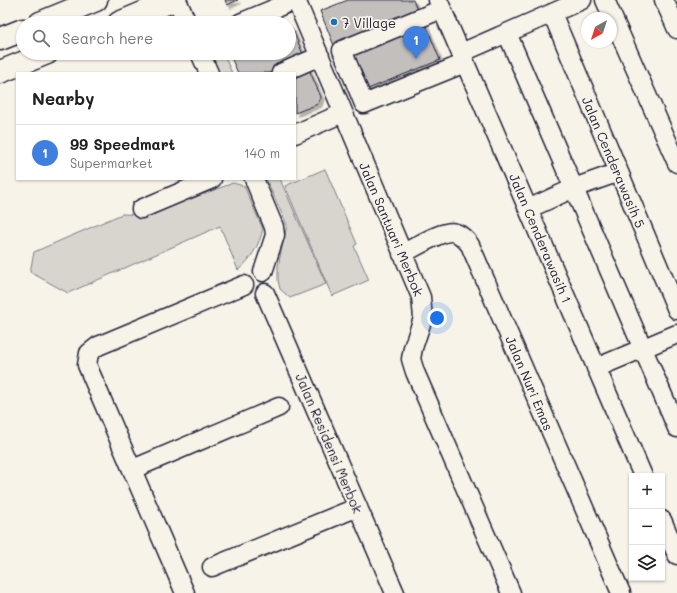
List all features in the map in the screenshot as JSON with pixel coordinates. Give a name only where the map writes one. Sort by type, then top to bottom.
[{"type":"highway","points":[[57,16],[96,0]]},
{"type":"highway","points":[[136,16],[176,0]]},
{"type":"highway","points":[[0,40],[16,33]]},
{"type":"highway","points":[[0,72],[30,60]]},
{"type":"street","points":[[176,0],[184,16]]},
{"type":"street","points":[[257,16],[295,0]]},
{"type":"street","name":"Jalan Santuari Merbok","points":[[295,0],[320,56],[421,298],[423,318],[413,348],[411,360],[414,372],[512,593]]},
{"type":"street","points":[[440,5],[342,50],[364,104],[463,58],[507,33],[582,0]]},
{"type":"street","points":[[605,0],[677,164]]},
{"type":"street","points":[[664,0],[677,29]]},
{"type":"street","name":"Jalan Cenderawasih 1","points":[[440,5],[642,473]]},
{"type":"street","name":"Jalan Cenderawasih 5","points":[[552,13],[619,172],[672,281],[677,310]]},
{"type":"street","points":[[507,33],[677,428]]},
{"type":"street","points":[[283,72],[320,56]]},
{"type":"street","points":[[203,60],[209,72]]},
{"type":"street","points":[[296,134],[343,113]]},
{"type":"street","points":[[528,209],[574,188],[619,172]]},
{"type":"street","points":[[141,209],[210,180]]},
{"type":"street","points":[[254,180],[274,226],[275,235],[263,272]]},
{"type":"street","name":"Jalan Nuri Emas","points":[[402,254],[445,232],[455,232],[463,236],[470,245],[621,593]]},
{"type":"street","points":[[186,593],[87,365],[89,354],[98,346],[244,285],[248,274],[255,270],[267,274],[270,282],[268,290],[258,296],[251,294],[244,285]]},
{"type":"street","name":"Jalan Residensi Merbok","points":[[265,293],[395,593]]},
{"type":"street","points":[[596,368],[677,334]]},
{"type":"street","points":[[133,469],[279,407]]},
{"type":"street","points":[[212,567],[358,507]]},
{"type":"street","points":[[665,527],[677,555]]},
{"type":"shaded area","points":[[213,60],[226,60],[232,72],[219,72]]},
{"type":"shaded area","points":[[325,169],[357,244],[354,246],[369,280],[332,296],[285,186]]},
{"type":"shaded area","points":[[266,180],[280,180],[326,284],[290,298],[280,289],[278,280],[278,266],[287,225]]},
{"type":"shaded area","points":[[233,183],[244,186],[263,229],[254,252],[247,262],[238,270],[220,226],[68,293],[30,272],[34,252],[122,214],[147,215]]},
{"type":"building","points":[[225,0],[238,0],[227,5]]},
{"type":"building","points":[[348,0],[413,0],[419,14],[335,48],[320,11]]},
{"type":"building","points":[[425,23],[440,60],[363,91],[348,55]]},
{"type":"building","points":[[296,38],[305,59],[272,72],[238,72],[232,60],[296,60]]},
{"type":"building","points":[[308,67],[321,97],[318,104],[296,113],[296,73]]},
{"type":"place","name":"7 Village","points":[[334,22]]},
{"type":"place","name":"99 Speedmart","points":[[416,59]]}]
